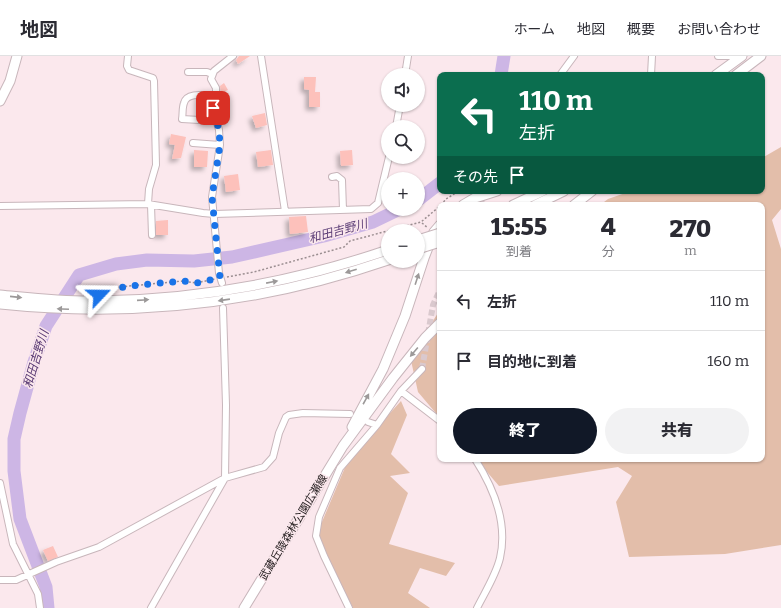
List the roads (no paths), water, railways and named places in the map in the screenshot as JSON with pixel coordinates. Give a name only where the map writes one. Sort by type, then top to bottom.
[{"type":"main road","points":[[0,101],[10,81],[17,56]]},
{"type":"main road","points":[[720,72],[742,56]]},
{"type":"main road","points":[[740,72],[761,56]]},
{"type":"main road","points":[[469,202],[475,198],[488,194]]},
{"type":"main road","points":[[519,202],[537,194]]},
{"type":"main road","points":[[541,202],[558,194]]},
{"type":"main road","points":[[578,202],[588,194]]},
{"type":"main road","name":"武蔵丘陵森林公園広瀬線","points":[[343,446],[382,369],[405,316],[424,258],[434,232],[437,228]]},
{"type":"main road","points":[[425,238],[437,234]]},
{"type":"main road","points":[[425,247],[437,243]]},
{"type":"main road","points":[[0,304],[153,299],[228,291],[289,279],[381,252]]},
{"type":"main road","points":[[0,295],[31,303],[95,310],[176,306],[258,295],[325,279],[381,262]]},
{"type":"main road","name":"武蔵丘陵森林公園広瀬線","points":[[244,608],[343,446],[393,378],[425,338],[437,326]]},
{"type":"street","points":[[128,56],[127,68],[129,70],[149,76],[153,78],[154,81],[156,165],[149,189],[152,235]]},
{"type":"street","points":[[220,278],[212,197],[220,145],[219,130],[213,108],[216,88],[212,79],[212,74],[233,56]]},
{"type":"street","points":[[260,56],[285,211]]},
{"type":"street","points":[[406,68],[408,56]]},
{"type":"street","points":[[562,72],[574,56]]},
{"type":"street","points":[[651,72],[652,56]]},
{"type":"street","points":[[718,56],[736,56]]},
{"type":"street","points":[[188,72],[207,72],[212,74]]},
{"type":"street","points":[[216,96],[193,95],[187,98],[184,103],[182,120],[217,121]]},
{"type":"street","points":[[193,143],[220,145]]},
{"type":"street","points":[[0,206],[150,204],[214,214],[371,209],[378,203],[387,164]]},
{"type":"street","points":[[332,177],[337,176],[342,180],[343,210]]},
{"type":"street","points":[[151,608],[226,478],[226,405],[223,308]]},
{"type":"street","points":[[348,608],[316,536],[319,517],[340,468],[377,425],[401,391],[422,369]]},
{"type":"street","points":[[401,391],[437,419]]},
{"type":"street","points":[[0,580],[16,580],[56,562],[99,547],[226,478],[264,467],[273,457],[279,433],[286,417],[289,415],[303,413],[350,414]]},
{"type":"street","points":[[368,422],[377,425]]},
{"type":"street","points":[[477,462],[490,486],[503,532],[500,557],[477,608]]},
{"type":"street","points":[[0,483],[13,544],[38,594],[40,608]]},
{"type":"waterway","name":"和田吉野川","points":[[501,72],[504,56]]},
{"type":"waterway","name":"和田吉野川","points":[[425,195],[437,185]]},
{"type":"waterway","name":"和田吉野川","points":[[48,608],[46,587],[20,519],[14,471],[14,439],[34,362],[46,326],[79,275],[116,264],[147,260],[194,261],[232,257],[324,236],[373,222],[385,216]]},
{"type":"tunnel","points":[[481,202],[484,194]]},
{"type":"tunnel","points":[[422,369],[433,305],[437,296]]}]
